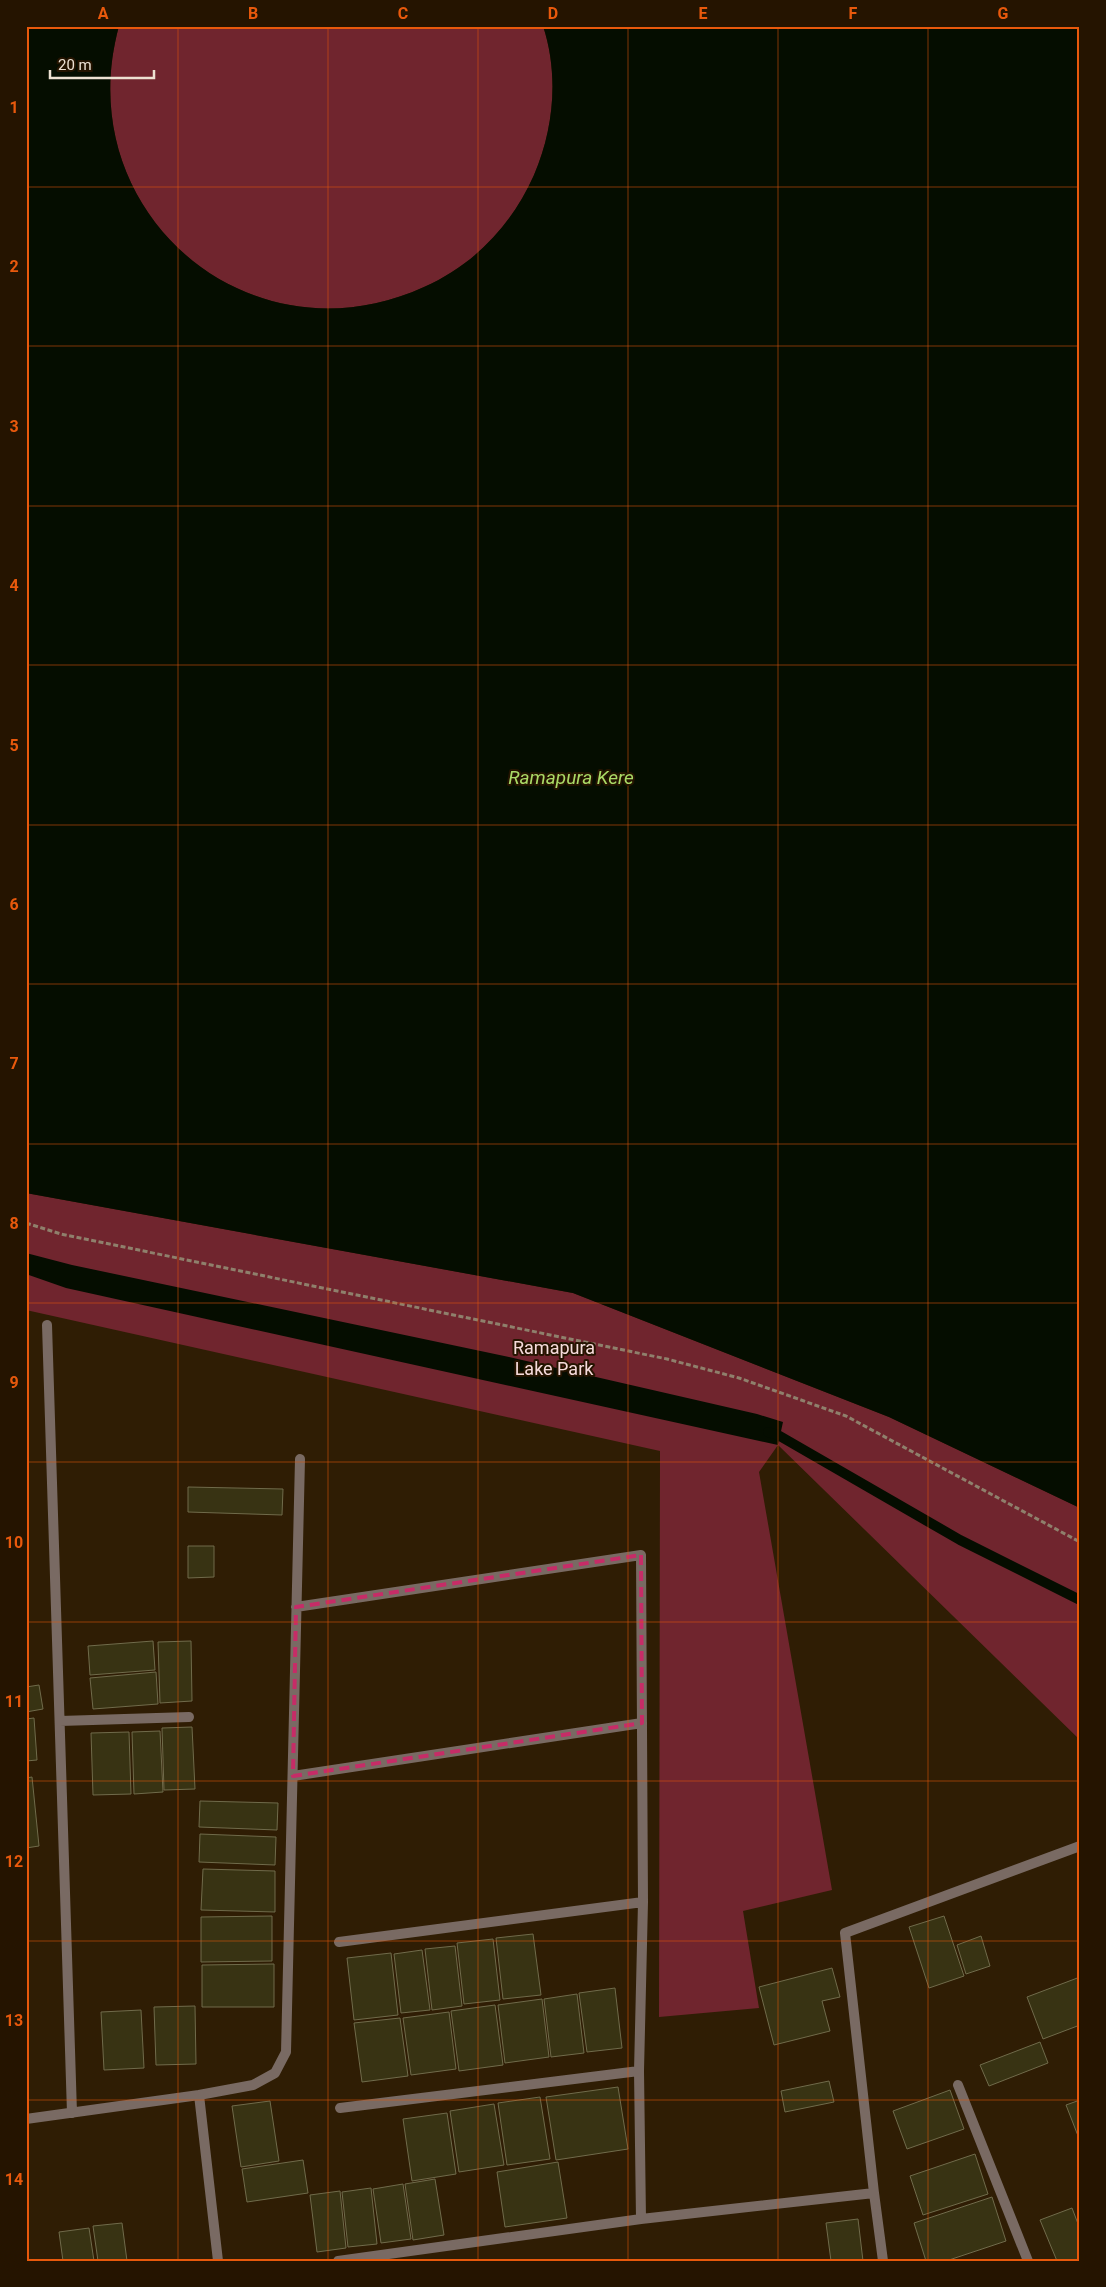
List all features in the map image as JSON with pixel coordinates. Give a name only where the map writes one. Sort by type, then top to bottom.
[{"type":"street","points":[[47,1325],[72,2113]]},
{"type":"street","points":[[26,2119],[199,2095],[253,2085],[275,2073],[286,2052],[300,1459]]},
{"type":"street","points":[[296,1607],[641,1555],[643,1902],[639,2071],[641,2219]]},
{"type":"street","points":[[60,1721],[189,1717]]},
{"type":"street","points":[[293,1776],[642,1723]]},
{"type":"street","points":[[883,2261],[845,1933],[1080,1846]]},
{"type":"street","points":[[339,1942],[643,1902]]},
{"type":"street","points":[[340,2108],[639,2071]]},
{"type":"street","points":[[958,2086],[1028,2261]]},
{"type":"street","points":[[199,2095],[218,2261]]},
{"type":"street","points":[[338,2261],[641,2219],[874,2193]]},
{"type":"path","points":[[26,1223],[61,1234],[667,1359],[739,1378],[846,1416],[1080,1542]]},
{"type":"highlighted area","points":[[641,1555],[642,1723],[293,1776],[296,1607]]},
{"type":"green space","points":[[119,26],[543,26],[551,63],[552,101],[550,120],[541,157],[534,175],[515,210],[490,242],[459,267],[424,287],[359,306],[295,306],[237,288],[187,256],[147,211],[121,156],[110,94]]},
{"type":"green space","name":"Ramapura Lake Park","points":[[26,1193],[573,1293],[889,1417],[1080,1508],[1080,1740],[778,1445],[759,1472],[832,1890],[743,1911],[759,2008],[659,2017],[660,1451],[26,1310]]},
{"type":"water","name":"Ramapura Kere","points":[[26,26],[119,26],[110,94],[121,156],[147,211],[187,256],[237,288],[295,306],[359,306],[424,287],[442,278],[490,242],[515,210],[534,175],[541,157],[550,120],[552,101],[551,63],[543,26],[1080,26],[1080,1508],[889,1417],[573,1293],[26,1193]]},
{"type":"water","points":[[26,1253],[72,1265],[509,1357],[757,1414],[783,1422],[778,1445],[66,1288],[26,1274]]},
{"type":"building","points":[[188,1487],[283,1489],[282,1515],[188,1512]]},
{"type":"building","points":[[188,1546],[214,1546],[214,1577],[188,1578]]},
{"type":"building","points":[[153,1641],[155,1670],[90,1675],[88,1646]]},
{"type":"building","points":[[191,1641],[192,1701],[160,1703],[158,1642]]},
{"type":"building","points":[[156,1672],[158,1704],[93,1709],[90,1678]]},
{"type":"building","points":[[39,1685],[43,1709],[26,1712],[26,1687]]},
{"type":"building","points":[[34,1718],[37,1760],[26,1761],[26,1719]]},
{"type":"building","points":[[192,1727],[195,1789],[164,1790],[162,1728]]},
{"type":"building","points":[[160,1731],[163,1792],[134,1794],[132,1732]]},
{"type":"building","points":[[129,1732],[131,1794],[93,1795],[91,1733]]},
{"type":"building","points":[[32,1777],[39,1846],[26,1848],[26,1778]]},
{"type":"building","points":[[200,1801],[278,1803],[277,1830],[199,1827]]},
{"type":"building","points":[[200,1834],[276,1837],[275,1865],[199,1862]]},
{"type":"building","points":[[203,1869],[275,1871],[275,1912],[201,1910]]},
{"type":"building","points":[[272,1916],[272,1961],[201,1962],[201,1917]]},
{"type":"building","points":[[944,1916],[964,1976],[929,1988],[909,1927]]},
{"type":"building","points":[[533,1934],[541,1995],[503,1999],[496,1938]]},
{"type":"building","points":[[981,1936],[990,1966],[966,1974],[957,1945]]},
{"type":"building","points":[[493,1939],[500,2000],[464,2004],[457,1943]]},
{"type":"building","points":[[455,1946],[462,2006],[432,2010],[425,1949]]},
{"type":"building","points":[[422,1950],[430,2010],[401,2013],[394,1954]]},
{"type":"building","points":[[391,1953],[398,2015],[354,2020],[347,1958]]},
{"type":"building","points":[[274,1964],[274,2007],[202,2007],[202,1965]]},
{"type":"building","points":[[832,1968],[840,1997],[822,2001],[830,2031],[774,2045],[759,1987]]},
{"type":"building","points":[[1080,1977],[1080,2025],[1043,2039],[1027,1997]]},
{"type":"building","points":[[615,1988],[622,2048],[587,2052],[579,1993]]},
{"type":"building","points":[[577,1994],[584,2053],[551,2057],[544,1999]]},
{"type":"building","points":[[542,1999],[549,2057],[505,2063],[498,2005]]},
{"type":"building","points":[[495,2005],[503,2065],[459,2071],[451,2011]]},
{"type":"building","points":[[195,2006],[196,2064],[156,2065],[154,2007]]},
{"type":"building","points":[[141,2010],[144,2068],[104,2070],[101,2012]]},
{"type":"building","points":[[449,2012],[456,2069],[411,2075],[403,2018]]},
{"type":"building","points":[[400,2018],[408,2076],[362,2082],[354,2023]]},
{"type":"building","points":[[1040,2042],[1048,2063],[989,2086],[980,2065]]},
{"type":"building","points":[[829,2081],[834,2102],[785,2112],[781,2091]]},
{"type":"building","points":[[618,2087],[628,2149],[556,2160],[546,2097]]},
{"type":"building","points":[[950,2090],[964,2129],[907,2149],[893,2111]]},
{"type":"building","points":[[540,2097],[550,2159],[507,2165],[498,2103]]},
{"type":"building","points":[[1080,2100],[1080,2141],[1066,2105]]},
{"type":"building","points":[[270,2101],[279,2161],[241,2167],[232,2106]]},
{"type":"building","points":[[494,2104],[504,2165],[459,2172],[450,2111]]},
{"type":"building","points":[[447,2113],[456,2174],[412,2181],[403,2119]]},
{"type":"building","points":[[975,2154],[988,2194],[923,2215],[910,2176]]},
{"type":"building","points":[[303,2160],[308,2193],[247,2202],[242,2169]]},
{"type":"building","points":[[558,2162],[567,2218],[505,2227],[497,2172]]},
{"type":"building","points":[[435,2179],[444,2235],[413,2240],[405,2184]]},
{"type":"building","points":[[403,2184],[411,2239],[381,2243],[373,2189]]},
{"type":"building","points":[[371,2188],[377,2244],[348,2247],[342,2192]]},
{"type":"building","points":[[340,2191],[346,2248],[317,2252],[310,2195]]},
{"type":"building","points":[[992,2197],[1006,2241],[946,2261],[926,2261],[914,2223]]},
{"type":"building","points":[[1072,2208],[1080,2229],[1080,2261],[1057,2261],[1040,2220]]},
{"type":"building","points":[[858,2219],[863,2261],[831,2261],[826,2223]]},
{"type":"building","points":[[122,2223],[127,2261],[98,2261],[93,2226]]},
{"type":"building","points":[[89,2228],[94,2261],[63,2261],[59,2232]]},
{"type":"waterway","points":[[768,1432],[778,1435],[960,1540],[1080,1600]]}]
